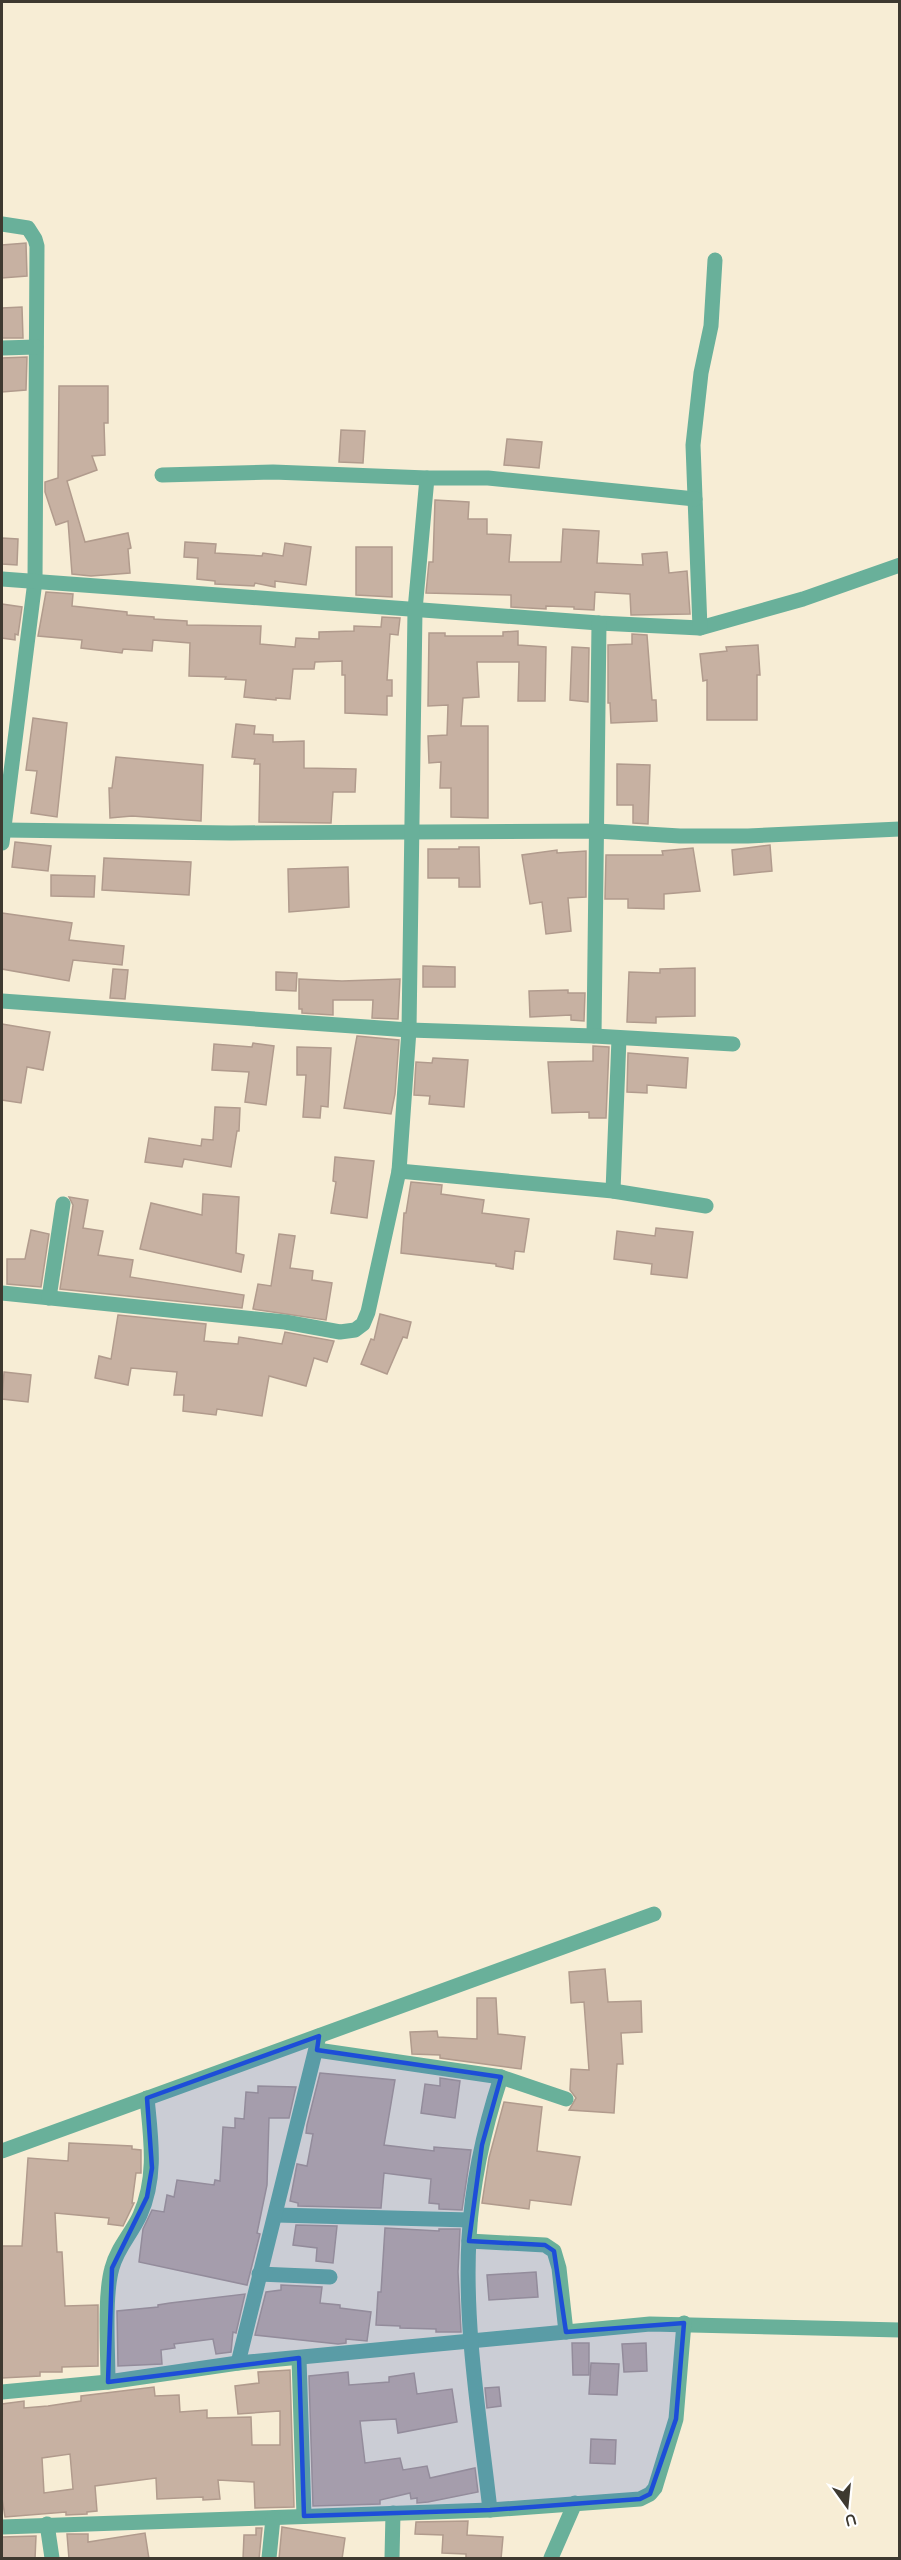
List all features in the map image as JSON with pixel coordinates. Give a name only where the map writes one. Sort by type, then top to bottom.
[{"type":"street","points":[[2,225],[20,225],[28,228],[35,239],[36,347],[35,581],[3,836],[597,831],[703,836],[900,829]]},
{"type":"street","points":[[700,628],[693,445],[701,372],[711,326],[716,260]]},
{"type":"street","points":[[2,348],[36,347]]},
{"type":"street","points":[[162,475],[273,472],[488,478],[695,499]]},
{"type":"street","points":[[2,1293],[285,1322],[340,1332],[355,1330],[363,1324],[368,1312],[399,1171],[409,1030],[416,610],[426,478]]},
{"type":"street","points":[[2,579],[599,623],[700,628],[803,599],[900,565]]},
{"type":"street","points":[[594,1036],[599,623]]},
{"type":"street","points":[[2,1001],[409,1030],[594,1036],[733,1044]]},
{"type":"street","points":[[613,1191],[619,1038]]},
{"type":"street","points":[[399,1171],[613,1191],[706,1206]]},
{"type":"street","points":[[49,1298],[63,1204]]},
{"type":"street","points":[[2,2151],[147,2098],[318,2043],[654,1914]]},
{"type":"street","points":[[318,2043],[501,2078],[566,2099]]},
{"type":"street","points":[[238,2363],[318,2043]]},
{"type":"street","points":[[490,2510],[471,2341],[469,2241],[470,2220],[482,2145],[501,2078]]},
{"type":"street","points":[[108,2382],[109,2284],[112,2268],[139,2218],[147,2197],[152,2168],[147,2098]]},
{"type":"street","points":[[276,2214],[470,2220]]},
{"type":"street","points":[[469,2241],[545,2245],[554,2251],[559,2268],[566,2332]]},
{"type":"street","points":[[259,2274],[330,2277]]},
{"type":"street","points":[[2,2392],[108,2382],[238,2363],[684,2323],[900,2330]]},
{"type":"street","points":[[2,2527],[490,2510],[640,2499],[650,2494],[654,2487],[676,2419],[684,2323]]},
{"type":"street","points":[[299,2358],[303,2516]]},
{"type":"street","points":[[551,2559],[574,2503]]},
{"type":"street","points":[[392,2559],[393,2513]]},
{"type":"street","points":[[270,2559],[273,2518]]},
{"type":"street","points":[[47,2524],[52,2559]]},
{"type":"highlighted area","points":[[319,2036],[317,2050],[501,2077],[482,2145],[469,2241],[545,2245],[554,2251],[566,2332],[684,2323],[676,2419],[650,2494],[640,2499],[490,2510],[304,2516],[299,2358],[108,2382],[112,2268],[147,2197],[152,2168],[147,2098]]},
{"type":"building","points":[[26,243],[27,276],[2,278],[2,245]]},
{"type":"building","points":[[22,307],[23,338],[2,338],[2,308]]},
{"type":"building","points":[[27,357],[26,390],[2,392],[2,358]]},
{"type":"building","points":[[59,386],[108,386],[108,423],[104,423],[105,455],[92,456],[97,470],[67,481],[85,542],[128,533],[131,548],[128,549],[130,573],[91,576],[72,574],[68,521],[56,525],[45,492],[45,482],[58,478]]},
{"type":"building","points":[[341,430],[365,431],[363,463],[339,462]]},
{"type":"building","points":[[507,439],[542,442],[539,468],[504,465]]},
{"type":"building","points":[[435,500],[469,502],[468,519],[487,519],[487,534],[511,535],[509,562],[561,562],[563,529],[599,531],[597,563],[643,565],[642,554],[667,552],[669,573],[687,571],[690,614],[631,615],[630,594],[595,592],[594,610],[574,609],[574,607],[546,606],[546,609],[511,607],[511,595],[426,593],[429,562],[433,562]]},
{"type":"building","points":[[2,538],[18,539],[17,565],[2,564]]},
{"type":"building","points":[[185,542],[216,544],[215,553],[262,556],[263,553],[283,556],[285,543],[311,547],[306,585],[275,581],[275,587],[255,583],[254,586],[215,584],[215,581],[197,579],[198,558],[184,557]]},
{"type":"building","points":[[356,547],[392,547],[392,597],[356,595]]},
{"type":"building","points":[[46,592],[73,594],[72,606],[127,612],[127,615],[154,617],[154,619],[187,621],[187,625],[261,626],[260,644],[295,647],[296,638],[319,639],[319,632],[354,631],[354,626],[381,627],[382,617],[400,618],[398,635],[390,634],[387,680],[392,680],[392,696],[387,696],[387,715],[345,713],[345,675],[342,675],[342,661],[315,662],[314,669],[293,669],[290,699],[276,698],[276,700],[244,697],[246,680],[189,676],[190,643],[153,640],[152,651],[123,649],[122,653],[81,648],[82,640],[38,636]]},
{"type":"building","points":[[2,604],[22,607],[18,635],[15,634],[15,640],[2,638]]},
{"type":"building","points":[[518,631],[518,645],[546,647],[545,701],[518,701],[519,662],[477,662],[479,697],[463,698],[461,726],[488,726],[488,818],[451,817],[451,788],[440,788],[441,762],[429,763],[428,736],[447,735],[448,705],[428,706],[429,633],[445,633],[445,636],[503,636],[503,632]]},
{"type":"building","points":[[632,634],[647,635],[652,700],[656,700],[657,721],[611,723],[610,703],[608,703],[608,645],[632,644]]},
{"type":"building","points":[[758,645],[760,675],[757,675],[757,720],[707,720],[707,680],[703,681],[700,654],[727,651],[726,647]]},
{"type":"building","points":[[572,647],[589,648],[588,702],[570,700]]},
{"type":"building","points":[[33,718],[67,723],[57,817],[31,813],[37,771],[26,770]]},
{"type":"building","points":[[236,724],[255,726],[254,734],[273,735],[273,742],[304,741],[304,768],[356,769],[355,792],[333,792],[331,823],[259,822],[260,764],[254,764],[255,759],[232,757]]},
{"type":"building","points":[[116,757],[203,765],[201,821],[132,816],[110,818],[109,788],[112,788]]},
{"type":"building","points":[[617,764],[650,765],[648,824],[633,823],[633,805],[617,805]]},
{"type":"building","points":[[15,842],[51,846],[48,871],[12,867]]},
{"type":"building","points":[[770,845],[772,871],[734,875],[732,850]]},
{"type":"building","points":[[459,847],[479,847],[480,887],[459,887],[459,878],[428,878],[428,849],[459,849]]},
{"type":"building","points":[[693,848],[700,891],[664,894],[664,909],[628,908],[628,899],[605,899],[606,855],[663,855],[662,851]]},
{"type":"building","points":[[557,850],[557,853],[586,851],[586,897],[568,898],[571,931],[546,934],[542,902],[530,904],[522,855]]},
{"type":"building","points":[[104,858],[191,862],[189,895],[102,890]]},
{"type":"building","points":[[348,867],[349,907],[289,912],[288,869]]},
{"type":"building","points":[[51,875],[95,876],[94,897],[51,896]]},
{"type":"building","points":[[2,913],[72,923],[69,940],[124,946],[122,965],[73,960],[69,981],[2,969]]},
{"type":"building","points":[[423,966],[455,967],[455,987],[423,987]]},
{"type":"building","points":[[695,968],[695,1016],[656,1017],[656,1023],[627,1022],[629,972],[660,973],[660,969]]},
{"type":"building","points":[[113,969],[128,970],[125,999],[110,998]]},
{"type":"building","points":[[276,972],[297,973],[296,991],[276,990]]},
{"type":"building","points":[[299,979],[342,981],[400,979],[398,1019],[372,1018],[373,1000],[333,1000],[333,1015],[302,1013],[302,1009],[299,1009]]},
{"type":"building","points":[[568,990],[568,993],[585,993],[584,1021],[571,1020],[571,1015],[530,1017],[529,991]]},
{"type":"building","points":[[2,1024],[50,1032],[43,1070],[27,1067],[21,1103],[2,1100]]},
{"type":"building","points":[[357,1036],[399,1040],[395,1094],[391,1114],[344,1108]]},
{"type":"building","points":[[253,1043],[274,1046],[266,1105],[245,1102],[249,1072],[212,1070],[214,1044],[252,1047]]},
{"type":"building","points":[[593,1046],[609,1047],[606,1118],[589,1118],[589,1112],[552,1113],[548,1062],[593,1061]]},
{"type":"building","points":[[297,1047],[331,1048],[328,1107],[321,1106],[320,1118],[303,1117],[306,1075],[297,1075]]},
{"type":"building","points":[[628,1053],[688,1058],[686,1088],[647,1085],[647,1093],[627,1092]]},
{"type":"building","points":[[433,1058],[468,1060],[464,1107],[429,1104],[430,1096],[414,1095],[416,1062],[432,1063]]},
{"type":"building","points":[[215,1107],[240,1108],[239,1131],[237,1131],[231,1167],[184,1159],[182,1167],[145,1162],[149,1138],[201,1146],[202,1139],[213,1140]]},
{"type":"building","points":[[335,1157],[374,1161],[367,1218],[331,1213],[336,1182],[333,1181]]},
{"type":"building","points":[[411,1182],[442,1185],[441,1194],[484,1200],[482,1213],[529,1219],[524,1252],[515,1251],[513,1269],[496,1266],[496,1264],[401,1253],[404,1213],[406,1213]]},
{"type":"building","points":[[203,1194],[239,1197],[236,1253],[244,1255],[241,1272],[140,1249],[151,1203],[202,1215]]},
{"type":"building","points":[[69,1197],[88,1200],[83,1228],[103,1231],[98,1255],[133,1260],[130,1277],[244,1295],[242,1308],[60,1289],[73,1205]]},
{"type":"building","points":[[656,1228],[693,1232],[687,1278],[651,1274],[652,1264],[614,1259],[617,1231],[655,1236]]},
{"type":"building","points":[[31,1230],[49,1234],[41,1287],[7,1284],[7,1259],[25,1259]]},
{"type":"building","points":[[279,1234],[295,1236],[290,1268],[313,1271],[312,1280],[332,1283],[326,1320],[253,1309],[258,1284],[271,1286]]},
{"type":"building","points":[[380,1314],[411,1322],[407,1338],[403,1337],[387,1374],[361,1364],[371,1339],[374,1340]]},
{"type":"building","points":[[118,1315],[206,1324],[204,1341],[238,1344],[239,1337],[282,1344],[285,1332],[334,1341],[327,1362],[314,1358],[306,1386],[269,1376],[262,1416],[217,1409],[216,1415],[183,1411],[184,1395],[174,1395],[177,1372],[131,1368],[128,1385],[95,1378],[99,1356],[111,1359]]},
{"type":"building","points":[[4,1372],[31,1375],[28,1402],[2,1399]]},
{"type":"building","points":[[605,1969],[608,2002],[641,2001],[642,2032],[621,2033],[623,2064],[617,2064],[614,2113],[569,2110],[576,2098],[570,2090],[571,2069],[589,2070],[584,2002],[571,2003],[569,1972]]},
{"type":"building","points":[[477,1998],[496,1998],[498,2034],[525,2037],[521,2069],[440,2058],[440,2055],[412,2054],[410,2032],[437,2031],[438,2037],[477,2039]]},
{"type":"building","points":[[320,2073],[395,2080],[384,2145],[434,2151],[434,2147],[471,2150],[462,2210],[439,2209],[439,2204],[429,2203],[431,2179],[384,2173],[381,2208],[298,2206],[298,2203],[290,2201],[297,2164],[307,2166],[313,2134],[306,2133],[307,2125]]},
{"type":"building","points":[[440,2078],[460,2081],[455,2118],[421,2113],[425,2084],[440,2086]]},
{"type":"building","points":[[258,2086],[296,2087],[289,2118],[269,2118],[267,2185],[257,2233],[260,2234],[247,2285],[139,2262],[143,2229],[152,2210],[164,2212],[167,2195],[174,2197],[177,2180],[214,2185],[215,2180],[220,2181],[223,2127],[235,2128],[235,2118],[244,2119],[246,2092],[258,2093]]},
{"type":"building","points":[[504,2102],[542,2107],[537,2151],[580,2157],[571,2205],[530,2200],[529,2209],[482,2203],[489,2158]]},
{"type":"building","points":[[69,2143],[132,2146],[132,2149],[141,2150],[141,2173],[136,2173],[132,2203],[134,2203],[123,2226],[108,2224],[109,2218],[55,2213],[57,2252],[62,2252],[65,2306],[98,2305],[98,2366],[62,2367],[62,2372],[40,2372],[40,2376],[2,2378],[2,2246],[22,2246],[28,2158],[68,2161]]},
{"type":"building","points":[[296,2225],[337,2226],[333,2263],[316,2261],[317,2248],[293,2245]]},
{"type":"building","points":[[385,2228],[439,2231],[439,2229],[460,2229],[458,2272],[461,2332],[436,2332],[436,2329],[376,2325],[378,2292],[381,2292]]},
{"type":"building","points":[[536,2272],[538,2297],[489,2300],[487,2275]]},
{"type":"building","points":[[281,2285],[322,2287],[320,2303],[371,2312],[367,2341],[346,2339],[346,2343],[338,2344],[255,2335],[266,2292],[281,2290]]},
{"type":"building","points":[[245,2294],[236,2333],[233,2332],[231,2352],[216,2354],[213,2339],[174,2344],[175,2348],[161,2350],[162,2364],[118,2366],[117,2311]]},
{"type":"building","points":[[572,2343],[589,2343],[589,2375],[573,2375]]},
{"type":"building","points":[[646,2343],[647,2371],[624,2372],[622,2344]]},
{"type":"building","points":[[591,2363],[619,2364],[617,2395],[589,2394]]},
{"type":"building","points":[[290,2370],[294,2507],[255,2508],[254,2482],[218,2480],[220,2499],[203,2500],[203,2497],[157,2499],[156,2478],[95,2486],[97,2511],[87,2512],[87,2514],[66,2515],[66,2512],[5,2517],[2,2498],[2,2404],[24,2401],[24,2408],[48,2406],[81,2401],[81,2396],[154,2387],[155,2396],[179,2395],[180,2412],[207,2410],[207,2418],[251,2417],[252,2445],[280,2445],[280,2411],[238,2414],[235,2386],[259,2383],[258,2372]],"holes":[[[70,2454],[73,2489],[44,2493],[42,2458]]]},
{"type":"building","points":[[348,2372],[349,2385],[389,2382],[389,2377],[414,2373],[417,2394],[452,2389],[457,2422],[398,2433],[396,2419],[360,2421],[365,2463],[400,2458],[403,2470],[427,2466],[430,2478],[475,2468],[478,2492],[417,2503],[417,2498],[411,2499],[410,2493],[380,2500],[380,2504],[313,2506],[309,2376]]},
{"type":"building","points":[[499,2387],[501,2406],[487,2408],[485,2388]]},
{"type":"building","points":[[591,2439],[616,2440],[615,2464],[590,2463]]},
{"type":"building","points":[[468,2521],[467,2535],[503,2537],[501,2559],[466,2559],[466,2554],[442,2553],[443,2535],[415,2534],[416,2522]]},
{"type":"building","points":[[282,2527],[345,2538],[342,2559],[279,2559]]},
{"type":"building","points":[[256,2528],[262,2528],[259,2559],[243,2559],[244,2535],[256,2535]]},
{"type":"building","points":[[145,2533],[149,2559],[69,2559],[67,2534],[88,2534],[88,2542]]},
{"type":"building","points":[[36,2536],[35,2559],[2,2559],[2,2537]]}]
